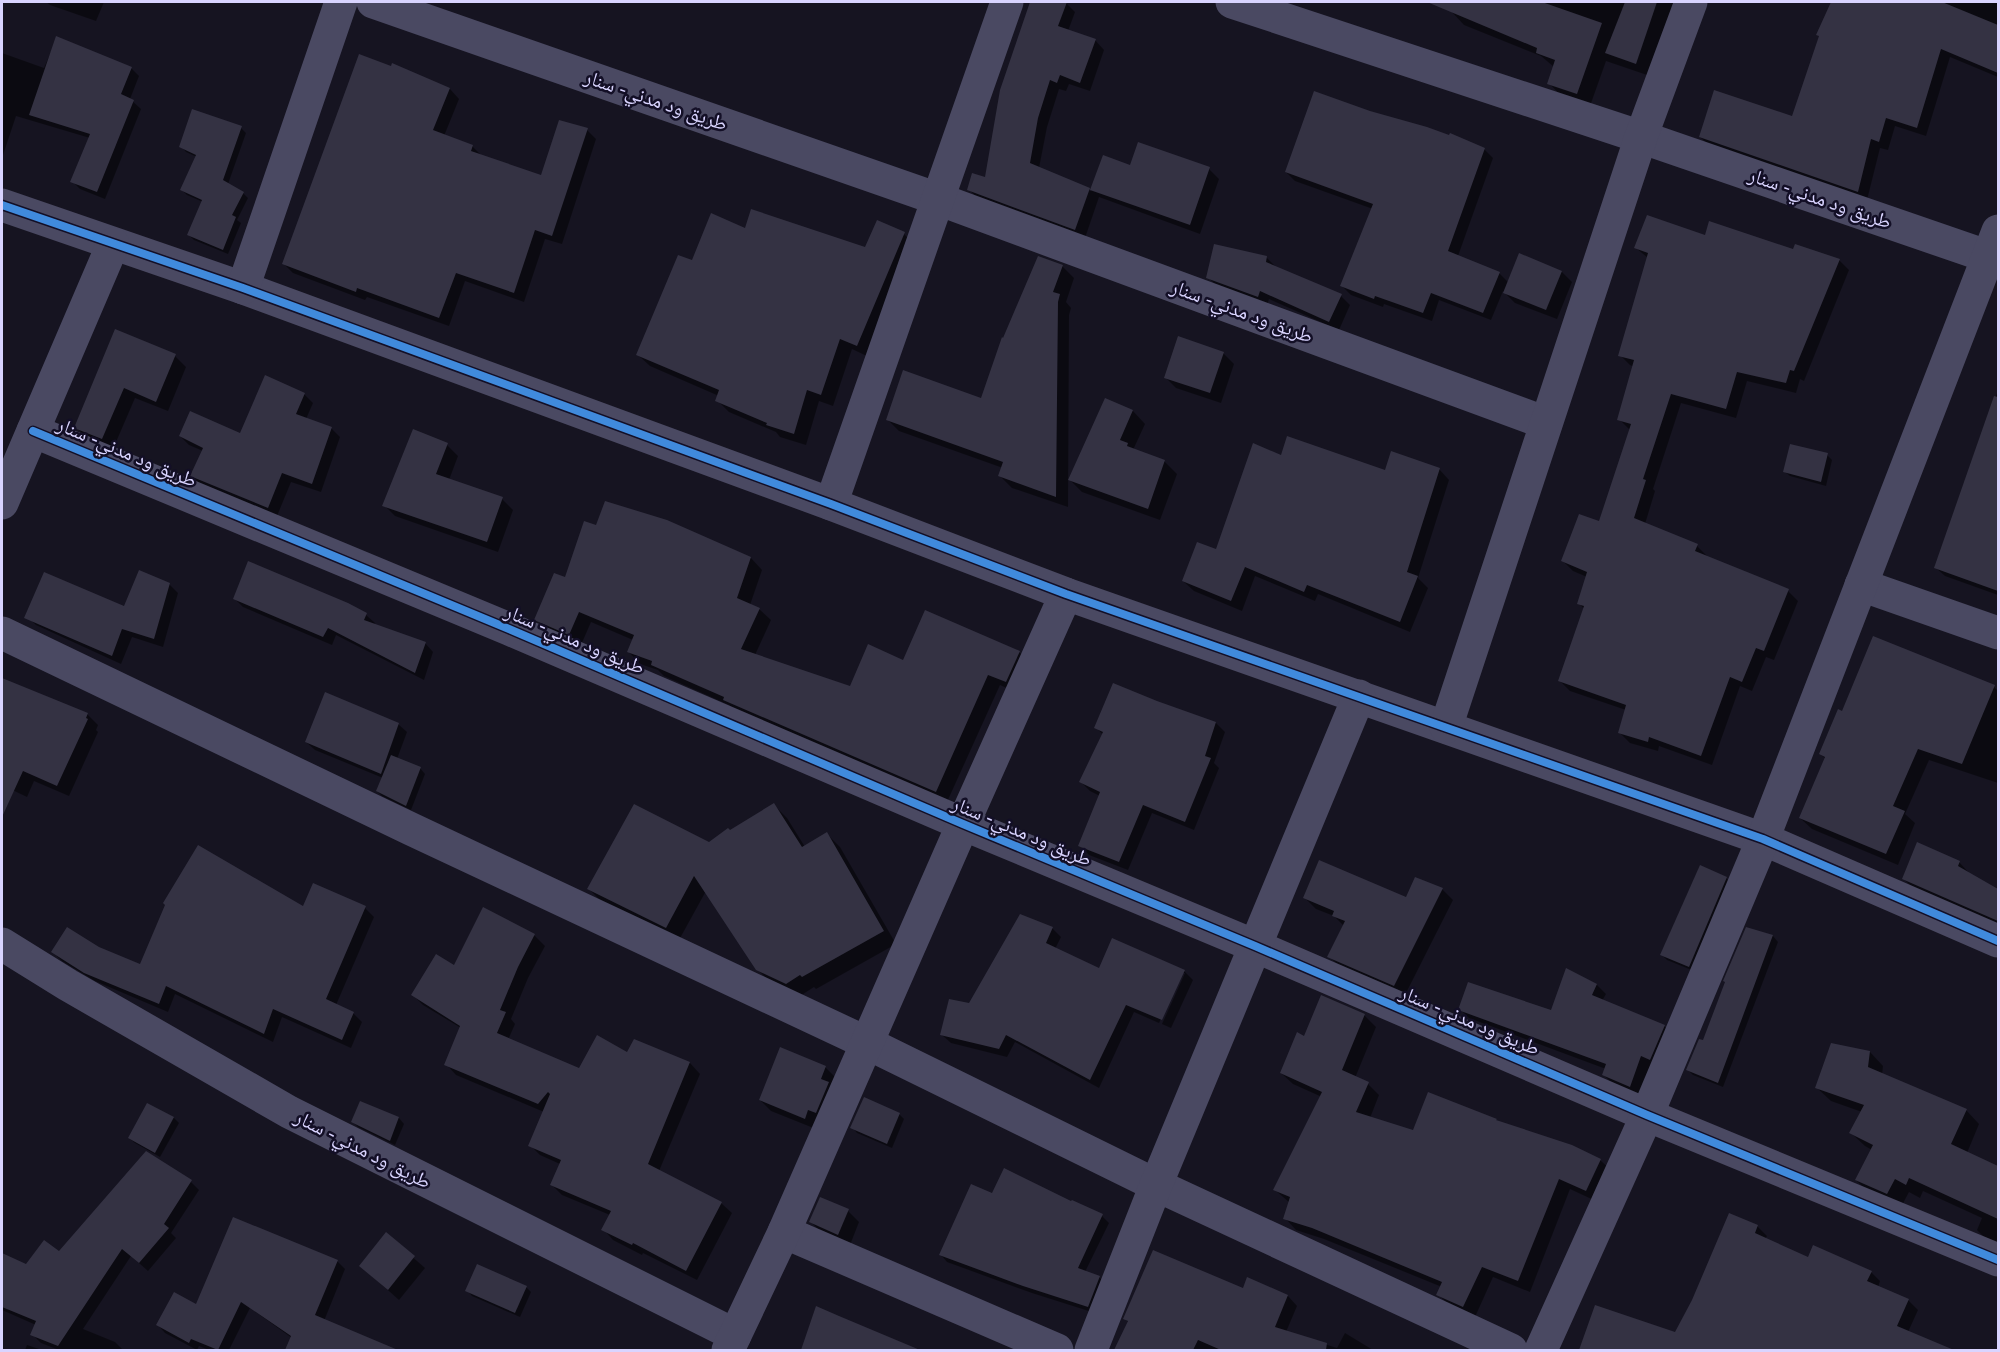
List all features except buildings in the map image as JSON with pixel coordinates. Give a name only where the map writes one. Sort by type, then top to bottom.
[{"type":"street","points":[[243,288],[341,2]]},
{"type":"street","name":"طريق ود مدني - سنار","points":[[373,2],[938,199],[1546,423]]},
{"type":"street","points":[[831,504],[1007,2]]},
{"type":"street","name":"طريق ود مدني - سنار","points":[[1232,2],[1641,137],[1995,249]]},
{"type":"street","points":[[1446,727],[1641,137],[1691,2]]},
{"type":"street","points":[[2,205],[243,288],[831,504],[1066,594],[1763,839],[1998,941]]},
{"type":"street","name":"طريق ود مدني - سنار","points":[[2,503],[113,244]]},
{"type":"street","points":[[1541,1350],[1647,1115],[1763,839],[1995,249]]},
{"type":"street","name":"طريق ود مدني - سنار","points":[[33,430],[498,624],[1647,1115],[1998,1260]]},
{"type":"street","points":[[1861,585],[1998,633]]},
{"type":"street","name":"طريق ود مدني - سنار","points":[[2,944],[88,997],[289,1112],[731,1343],[784,1232],[1066,594]]},
{"type":"street","points":[[2,633],[400,824],[867,1043],[1156,1185],[1510,1350]]},
{"type":"street","points":[[1091,1350],[1156,1185],[1359,696]]},
{"type":"street","points":[[784,1232],[1057,1350]]},
{"type":"cycle path","points":[[2,205],[243,288],[831,504],[1066,594],[1763,839],[1998,941]]},
{"type":"cycle path","points":[[33,431],[509,629],[1647,1115],[1998,1260]]}]
